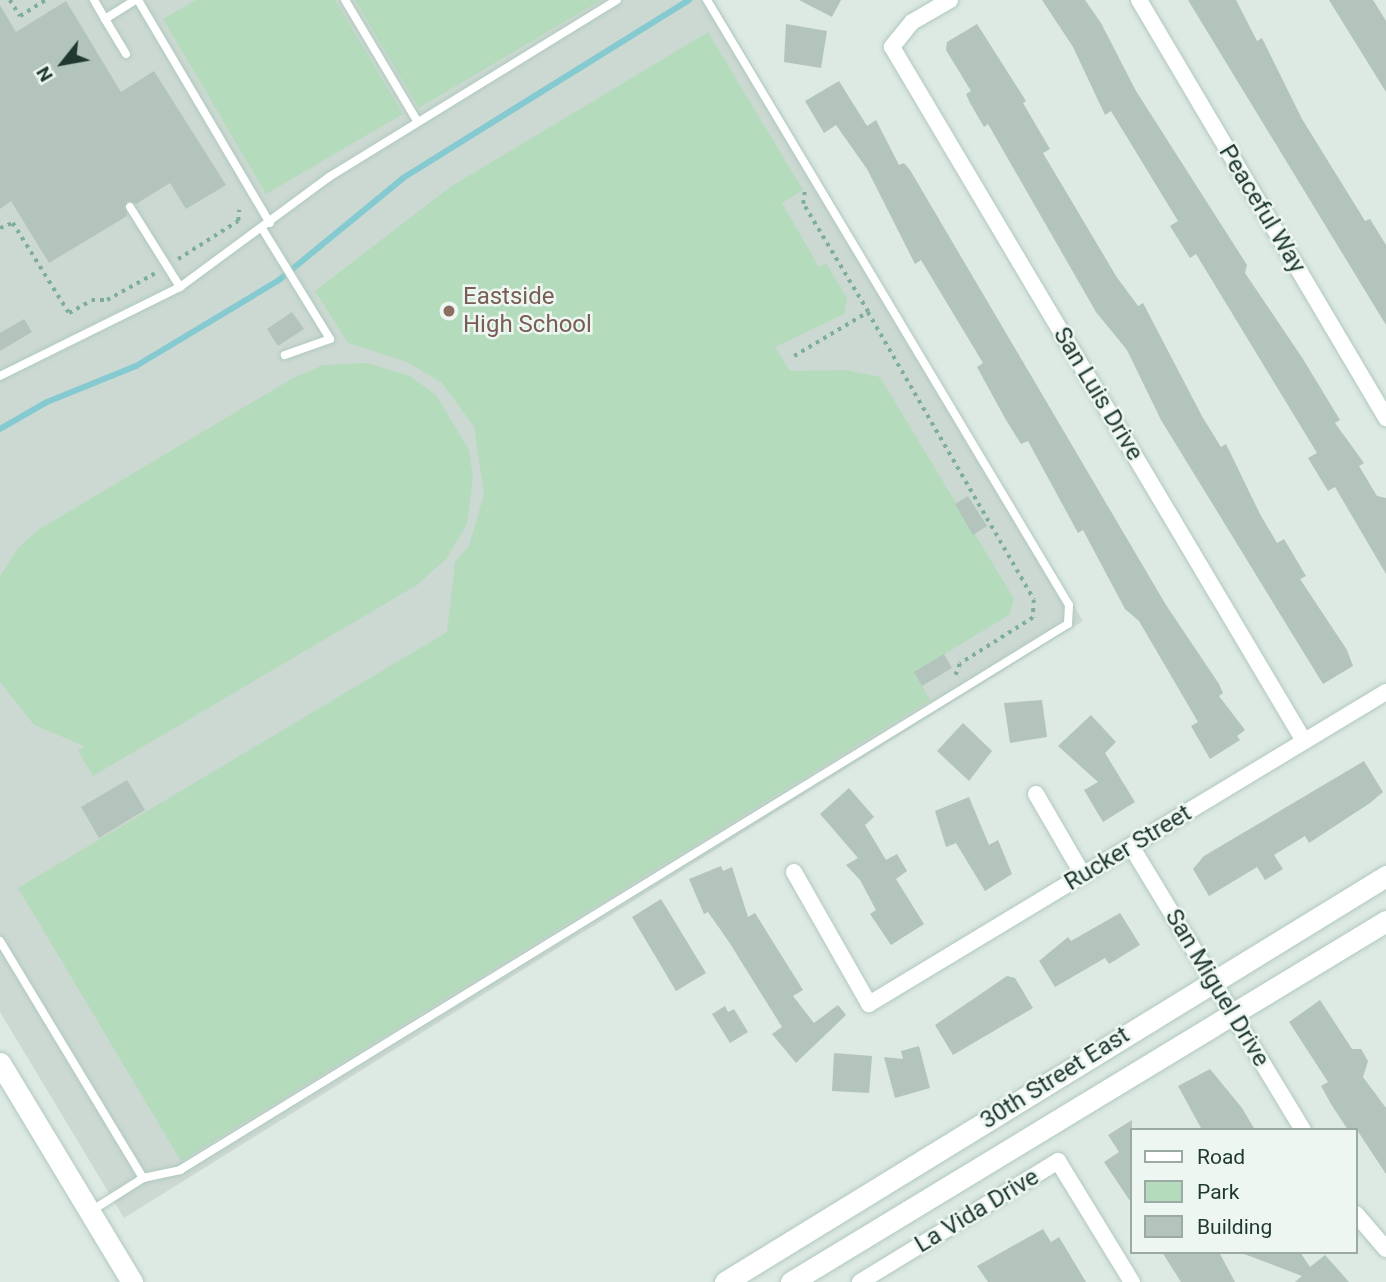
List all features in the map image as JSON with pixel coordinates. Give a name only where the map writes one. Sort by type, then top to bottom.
[{"type":"main road","name":"30th Street East","points":[[725,1282],[1212,980],[1386,876]]},
{"type":"main road","name":"30th Street East","points":[[791,1282],[1386,921]]},
{"type":"main road","points":[[0,1063],[132,1282]]},
{"type":"street","name":"San Luis Drive","points":[[950,0],[912,22],[892,47],[1304,741]]},
{"type":"street","name":"Peaceful Way","points":[[1139,0],[1386,418]]},
{"type":"street","name":"Rucker Street","points":[[794,872],[869,1004],[1386,692]]},
{"type":"street","points":[[1036,794],[1083,875]]},
{"type":"street","name":"San Miguel Drive","points":[[1131,846],[1302,1128]]},
{"type":"street","name":"La Vida Drive","points":[[860,1282],[1058,1161],[1132,1282]]},
{"type":"street","points":[[1358,1216],[1386,1249]]},
{"type":"lane","points":[[94,0],[126,54]]},
{"type":"lane","points":[[105,19],[137,0],[270,223]]},
{"type":"lane","points":[[345,0],[417,121]]},
{"type":"lane","points":[[0,376],[180,287],[263,230],[329,177],[617,0]]},
{"type":"lane","points":[[90,1212],[144,1178],[180,1170],[1068,624],[1069,605],[707,0]]},
{"type":"lane","points":[[130,207],[180,287]]},
{"type":"lane","points":[[263,230],[330,339],[285,355]]},
{"type":"lane","points":[[0,941],[144,1178]]},
{"type":"path","points":[[10,0],[20,16],[46,0]]},
{"type":"path","points":[[798,177],[805,188],[803,204],[1034,600],[1032,618],[960,664],[957,676],[947,682]]},
{"type":"path","points":[[0,228],[13,223],[69,313],[92,300],[107,300],[166,266],[238,221],[239,210]]},
{"type":"path","points":[[794,356],[868,312]]},
{"type":"shaded area","name":"Eastside High School","points":[[0,0],[713,0],[1083,621],[124,1218],[0,1012]]},
{"type":"green space","points":[[196,0],[335,0],[403,114],[266,194],[163,19]]},
{"type":"green space","points":[[355,0],[601,0],[419,108]]},
{"type":"green space","points":[[708,32],[803,190],[782,203],[819,267],[826,263],[847,298],[844,314],[775,347],[790,371],[846,370],[880,377],[1014,599],[1009,615],[915,672],[930,700],[181,1161],[18,888],[447,632],[455,562],[469,546],[484,494],[474,427],[442,383],[407,362],[348,343],[315,291],[450,187]]},
{"type":"green space","points":[[367,363],[410,376],[436,395],[469,450],[473,478],[467,524],[446,559],[417,585],[93,776],[78,751],[84,746],[34,725],[0,682],[0,576],[17,549],[38,530],[293,378],[323,365]]},
{"type":"building","points":[[799,0],[841,0],[832,17]]},
{"type":"building","points":[[1042,0],[1085,0],[1101,23],[1136,91],[1247,265],[1245,273],[1340,420],[1335,423],[1364,463],[1359,466],[1377,496],[1386,498],[1386,574],[1335,487],[1328,491],[1308,458],[1317,453],[1196,254],[1190,258],[1170,226],[1178,221],[1111,111],[1105,115],[1073,47]]},
{"type":"building","points":[[1188,0],[1236,0],[1257,41],[1262,38],[1302,119],[1365,221],[1370,219],[1386,245],[1386,325]]},
{"type":"building","points":[[1329,0],[1373,0],[1386,21],[1386,92]]},
{"type":"building","points":[[66,1],[121,92],[154,71],[226,185],[186,209],[170,183],[136,204],[127,201],[127,216],[49,263],[11,201],[0,209],[0,5],[16,32]]},
{"type":"building","points":[[786,24],[827,31],[821,68],[784,62]]},
{"type":"building","points":[[977,24],[1026,101],[1023,103],[1050,149],[1043,153],[1116,276],[1138,306],[1143,303],[1203,418],[1221,447],[1226,444],[1277,543],[1284,539],[1306,576],[1300,579],[1347,650],[1353,666],[1323,684],[1161,420],[1127,350],[1096,312],[988,124],[984,127],[970,103],[966,94],[971,91],[946,50],[947,42]]},
{"type":"building","points":[[839,81],[867,126],[876,120],[899,165],[904,163],[910,170],[1166,605],[1219,684],[1223,693],[1219,696],[1245,730],[1237,736],[1240,740],[1210,759],[1191,726],[1198,722],[1139,621],[1125,609],[1083,530],[1078,533],[1028,441],[1021,444],[1006,420],[977,367],[983,363],[921,260],[915,264],[867,169],[836,125],[824,133],[805,101]]},
{"type":"building","points":[[292,312],[304,329],[278,346],[267,329]]},
{"type":"building","points":[[24,319],[32,332],[0,351],[0,333]]},
{"type":"building","points":[[968,496],[987,526],[973,535],[955,504]]},
{"type":"building","points":[[944,654],[952,668],[922,686],[914,672]]},
{"type":"building","points":[[1042,700],[1047,737],[1010,743],[1004,703]]},
{"type":"building","points":[[1091,715],[1116,742],[1105,753],[1135,802],[1103,822],[1084,790],[1098,782],[1058,746]]},
{"type":"building","points":[[963,723],[992,751],[969,781],[937,751]]},
{"type":"building","points":[[1364,761],[1383,792],[1309,843],[1305,836],[1274,855],[1283,869],[1265,880],[1257,867],[1209,896],[1193,869],[1204,856]]},
{"type":"building","points":[[127,780],[145,810],[99,838],[81,807]]},
{"type":"building","points":[[849,788],[874,817],[865,825],[886,860],[897,854],[907,871],[896,879],[924,924],[891,945],[870,914],[876,910],[860,880],[846,865],[858,858],[820,814]]},
{"type":"building","points":[[969,797],[989,845],[998,840],[1012,874],[985,891],[956,843],[946,847],[935,811]]},
{"type":"building","points":[[721,866],[723,871],[732,867],[748,917],[755,913],[803,990],[793,996],[814,1023],[838,1005],[846,1015],[796,1063],[772,1034],[782,1027],[729,942],[708,912],[704,914],[689,879]]},
{"type":"building","points":[[661,899],[706,973],[676,991],[632,917]]},
{"type":"building","points":[[1120,913],[1140,945],[1109,964],[1105,958],[1055,987],[1039,961],[1068,937],[1071,941]]},
{"type":"building","points":[[1007,976],[1015,978],[1033,1008],[953,1055],[935,1025]]},
{"type":"building","points":[[1320,1000],[1352,1049],[1361,1049],[1368,1061],[1363,1077],[1386,1108],[1386,1174],[1358,1128],[1347,1128],[1331,1104],[1321,1086],[1328,1082],[1289,1022]]},
{"type":"building","points":[[725,1006],[728,1012],[734,1009],[748,1032],[730,1043],[712,1014]]},
{"type":"building","points":[[919,1046],[930,1088],[895,1098],[884,1057],[903,1059],[901,1051]]},
{"type":"building","points":[[834,1053],[872,1056],[869,1093],[832,1091]]},
{"type":"building","points":[[1210,1069],[1242,1108],[1254,1128],[1201,1128],[1178,1086]]},
{"type":"building","points":[[1132,1120],[1130,1201],[1104,1162],[1119,1152],[1108,1135]]},
{"type":"building","points":[[1043,1229],[1051,1242],[1059,1237],[1086,1282],[988,1282],[977,1266]]},
{"type":"building","points":[[1163,1254],[1220,1254],[1235,1282],[1181,1282]]},
{"type":"building","points":[[1244,1254],[1301,1254],[1310,1267],[1325,1255],[1349,1282],[1295,1282],[1302,1276]]},
{"type":"waterway","points":[[0,429],[47,402],[136,366],[279,280],[403,178],[689,0]]},
{"type":"place","name":"Eastside High School","points":[[449,311]]}]
